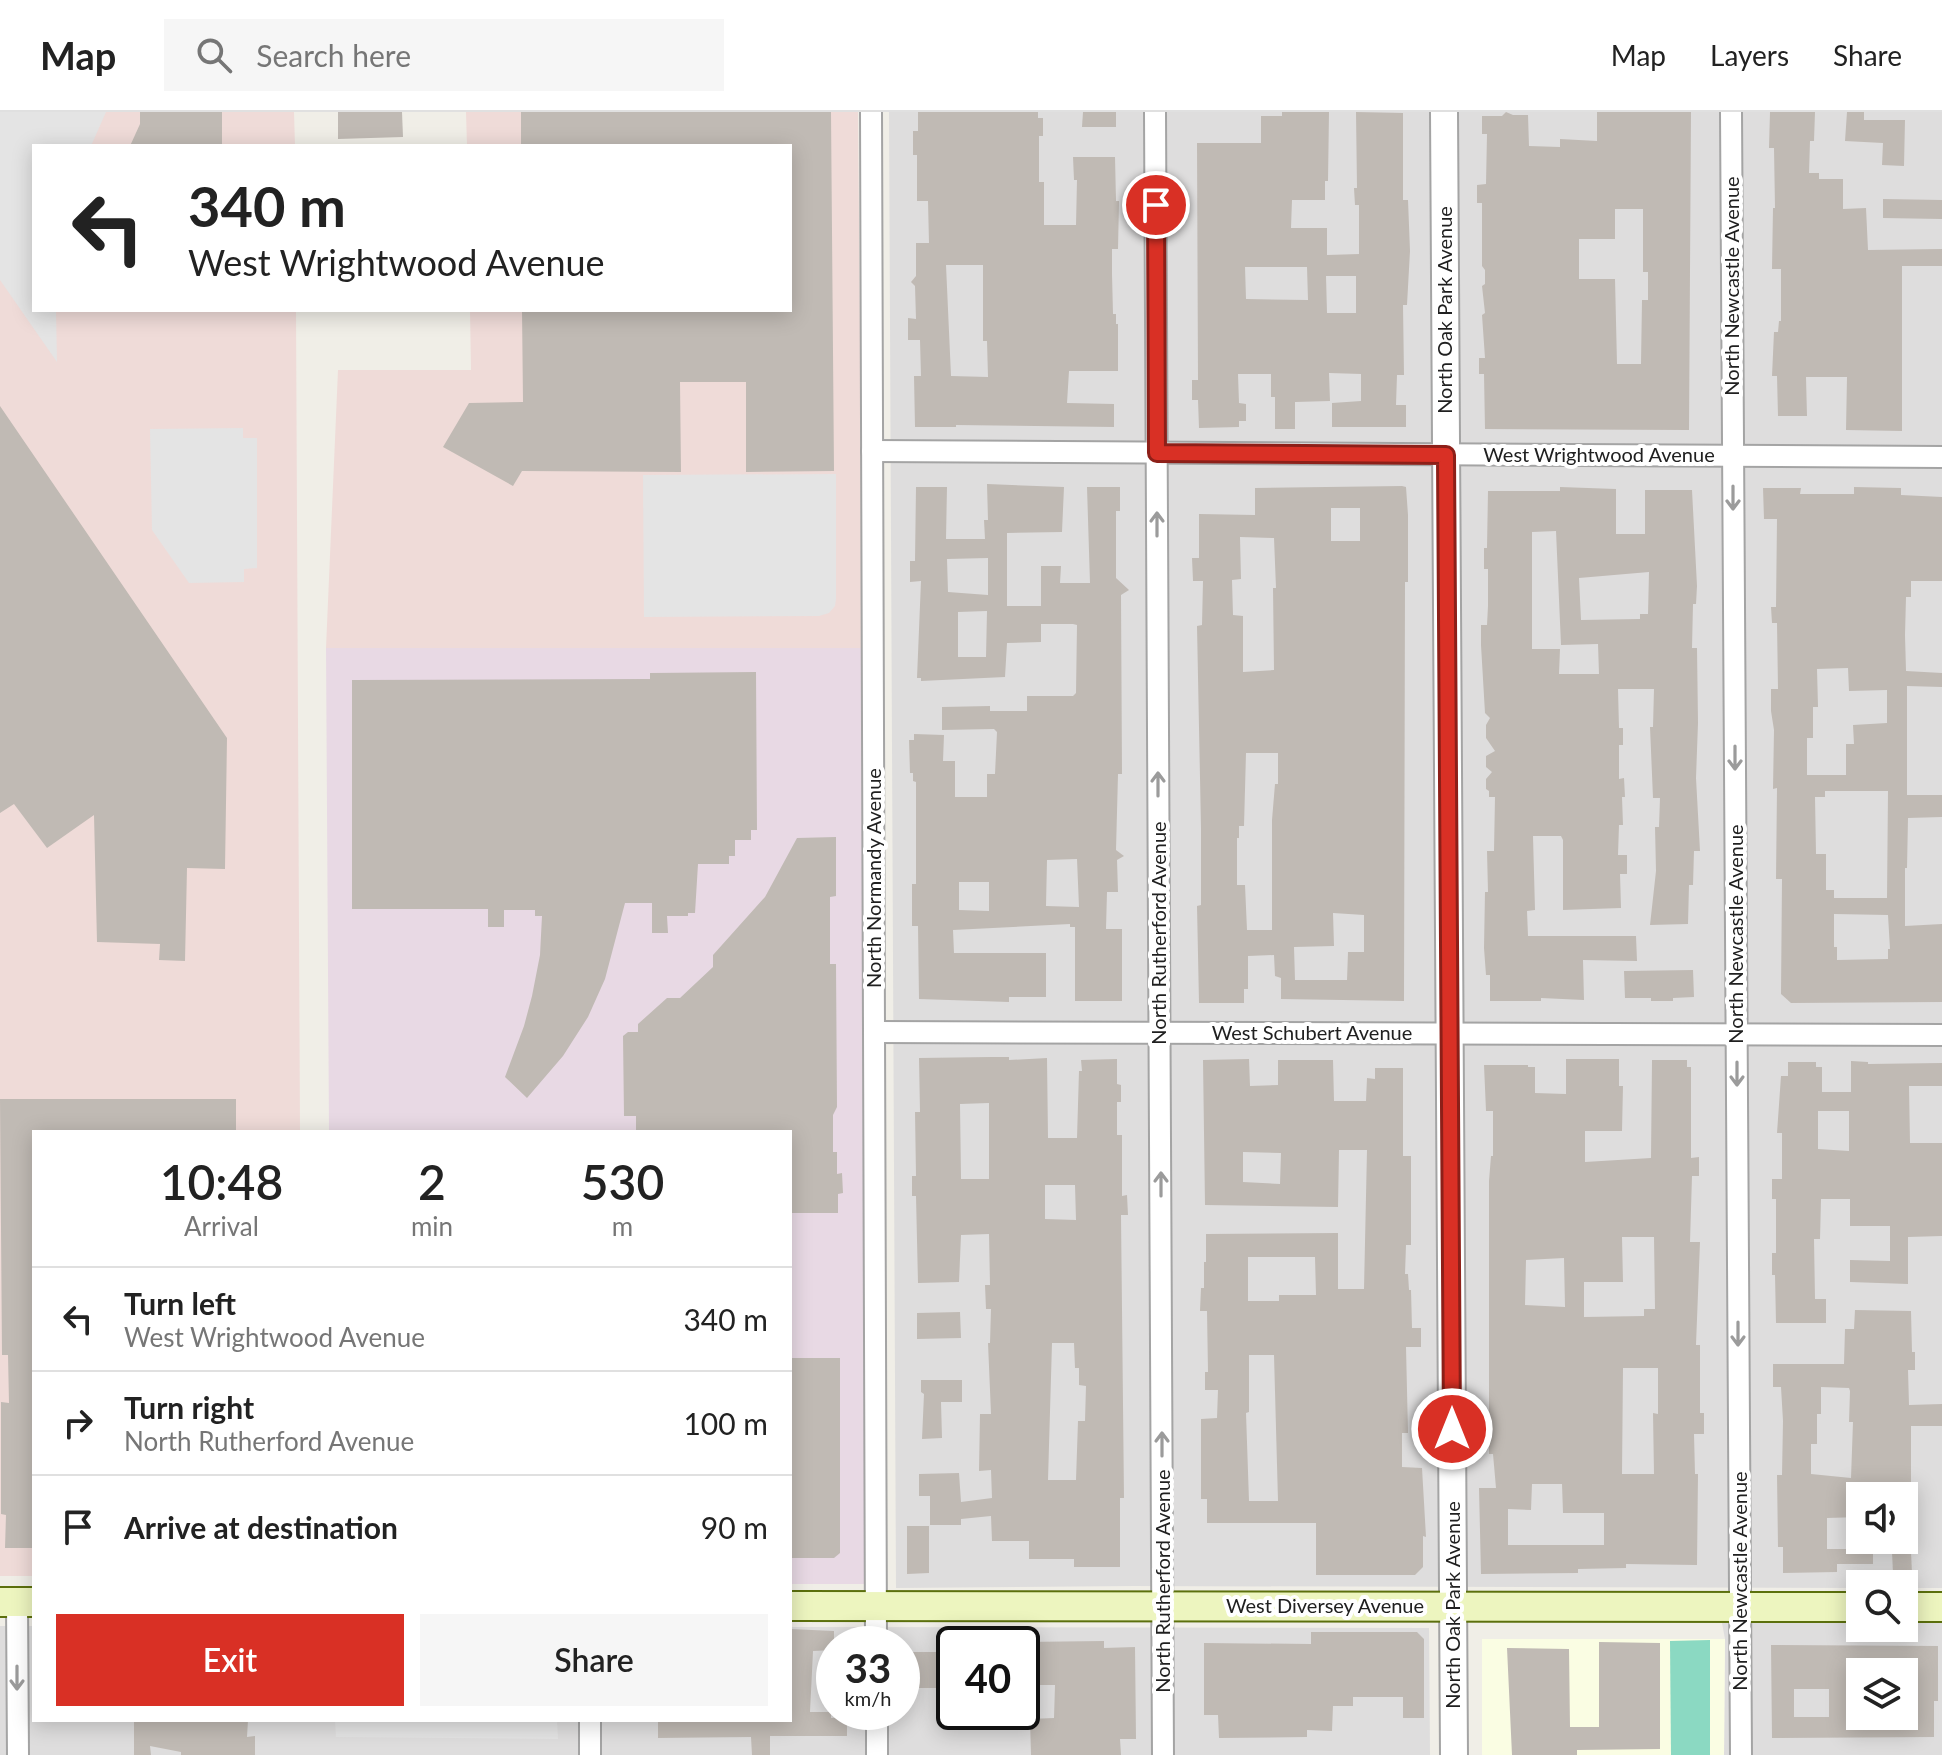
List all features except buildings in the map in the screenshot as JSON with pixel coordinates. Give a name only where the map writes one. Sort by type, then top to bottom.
[{"type":"main road","name":"West Diversey Avenue","points":[[792,1606],[1846,1607]]},
{"type":"main road","points":[[1918,1607],[1942,1607]]},
{"type":"street","name":"North Normandy Avenue","points":[[871,112],[876,1626]]},
{"type":"street","name":"North Rutherford Avenue","points":[[1155,112],[1163,1755]]},
{"type":"street","name":"North Oak Park Avenue","points":[[1444,112],[1454,1755]]},
{"type":"street","name":"North Newcastle Avenue","points":[[1731,112],[1741,1755]]},
{"type":"street","name":"West Wrightwood Avenue","points":[[872,451],[1942,457]]},
{"type":"street","name":"West Schubert Avenue","points":[[875,1032],[1942,1035]]},
{"type":"street","points":[[17,1602],[18,1755]]},
{"type":"street","points":[[590,1722],[590,1755]]},
{"type":"street","points":[[877,1730],[877,1755]]},
{"type":"shaded area","points":[[0,112],[294,112],[295,144],[32,144],[32,312],[296,312],[300,1130],[32,1130],[32,1576],[0,1576]]},
{"type":"shaded area","points":[[0,112],[106,112],[92,144],[32,144],[32,312],[56,312],[57,362],[0,280]]},
{"type":"shaded area","points":[[466,112],[858,112],[863,648],[326,648],[338,370],[471,370],[470,312],[792,312],[792,144],[467,144]]},
{"type":"shaded area","points":[[889,112],[1942,112],[1942,1588],[1918,1588],[1918,1570],[1846,1570],[1846,1588],[896,1588]]},
{"type":"shaded area","points":[[243,428],[243,438],[257,438],[257,568],[244,569],[244,582],[189,583],[152,530],[150,429]]},
{"type":"shaded area","points":[[836,474],[836,599],[829,613],[819,616],[644,617],[643,475]]},
{"type":"shaded area","points":[[326,648],[863,648],[867,1584],[792,1584],[792,1130],[329,1130]]},
{"type":"shaded area","points":[[1722,1623],[1846,1623],[1846,1642],[1918,1642],[1918,1623],[1942,1623],[1942,1755],[1724,1755],[1725,1639]]},
{"type":"shaded area","points":[[0,1626],[32,1626],[32,1722],[792,1722],[792,1627],[816,1627],[816,1730],[920,1730],[920,1627],[936,1627],[936,1730],[1040,1730],[1040,1627],[1429,1628],[1430,1755],[0,1755]]},
{"type":"shaded area","points":[[1482,1639],[1725,1639],[1724,1755],[1482,1755]]},
{"type":"shaded area","points":[[335,1722],[557,1722],[558,1739],[336,1737]]},
{"type":"green space","points":[[1710,1640],[1710,1755],[1671,1755],[1670,1641]]},
{"type":"route","points":[[1156,205],[1157,453],[1446,455],[1452,1429]]}]
